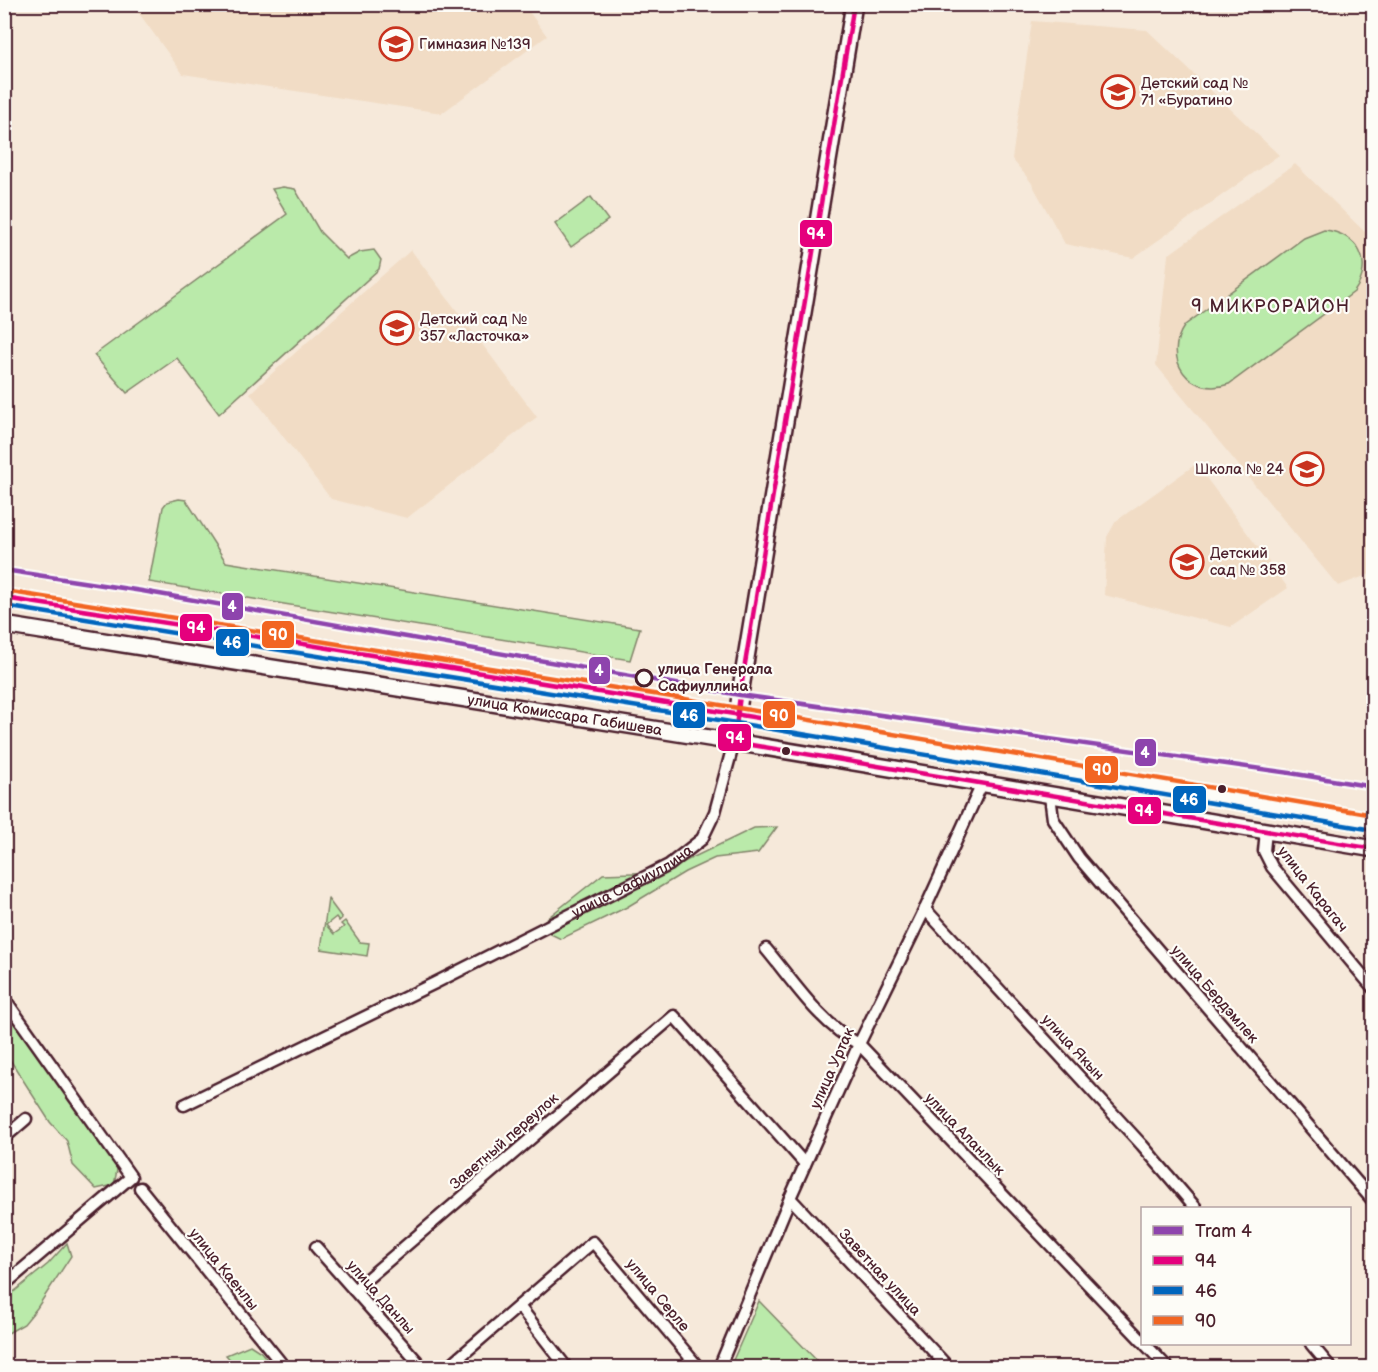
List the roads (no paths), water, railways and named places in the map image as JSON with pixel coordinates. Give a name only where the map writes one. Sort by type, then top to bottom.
[{"type":"street","name":"улица Сафиуллина","points":[[184,1105],[435,983],[669,865],[702,839],[715,812],[734,742],[736,715],[854,4]]},
{"type":"street","name":"улица Комиссара Габишева","points":[[4,598],[736,715],[1374,823]]},
{"type":"street","name":"улица Комиссара Габишева","points":[[4,625],[734,742],[1374,849]]},
{"type":"street","name":"улица Уртак","points":[[718,1368],[858,1044],[925,909],[982,784]]},
{"type":"street","name":"улица Бердэмлек","points":[[1050,796],[1053,819],[1079,858],[1374,1202]]},
{"type":"street","name":"улица Карагач","points":[[1266,831],[1264,851],[1272,867],[1374,989]]},
{"type":"street","name":"улица Якын","points":[[925,909],[1142,1145],[1194,1207]]},
{"type":"street","name":"улица Аланлык","points":[[766,949],[830,1025],[843,1036],[858,1044],[1141,1339]]},
{"type":"street","points":[[4,998],[131,1177],[4,1285]]},
{"type":"street","name":"Заветный переулок","points":[[354,1290],[674,1016],[805,1164]]},
{"type":"street","points":[[4,1138],[26,1119]]},
{"type":"street","name":"улица Каенлы","points":[[140,1188],[285,1368]]},
{"type":"street","name":"Заветная улица","points":[[790,1198],[949,1368]]},
{"type":"street","name":"улица Серле","points":[[519,1306],[593,1242],[699,1368]]},
{"type":"street","name":"улица Данлы","points":[[316,1247],[423,1368]]},
{"type":"street","points":[[447,1368],[519,1306],[567,1368]]},
{"type":"street","name":"улица Аланлык","points":[[1147,1345],[1168,1367]]},
{"type":"street","points":[[1312,1345],[1331,1368]]},
{"type":"tram line","name":"4","points":[[4,570],[142,591],[740,695],[1374,787]]},
{"type":"place","name":"Гимназия №139","points":[[396,44]]},
{"type":"place","name":"Детский сад № 71 «Буратино","points":[[1118,92]]},
{"type":"place","name":"Детский сад № 357 «Ласточка»","points":[[397,328]]},
{"type":"place","name":"Школа № 24","points":[[1307,469]]},
{"type":"place","name":"Детский сад № 358","points":[[1187,562]]},
{"type":"place","name":"улица Генерала Сафиуллина","points":[[644,678]]},
{"type":"district","name":"9 МИКРОРАЙОН","points":[[1271,306]]}]
